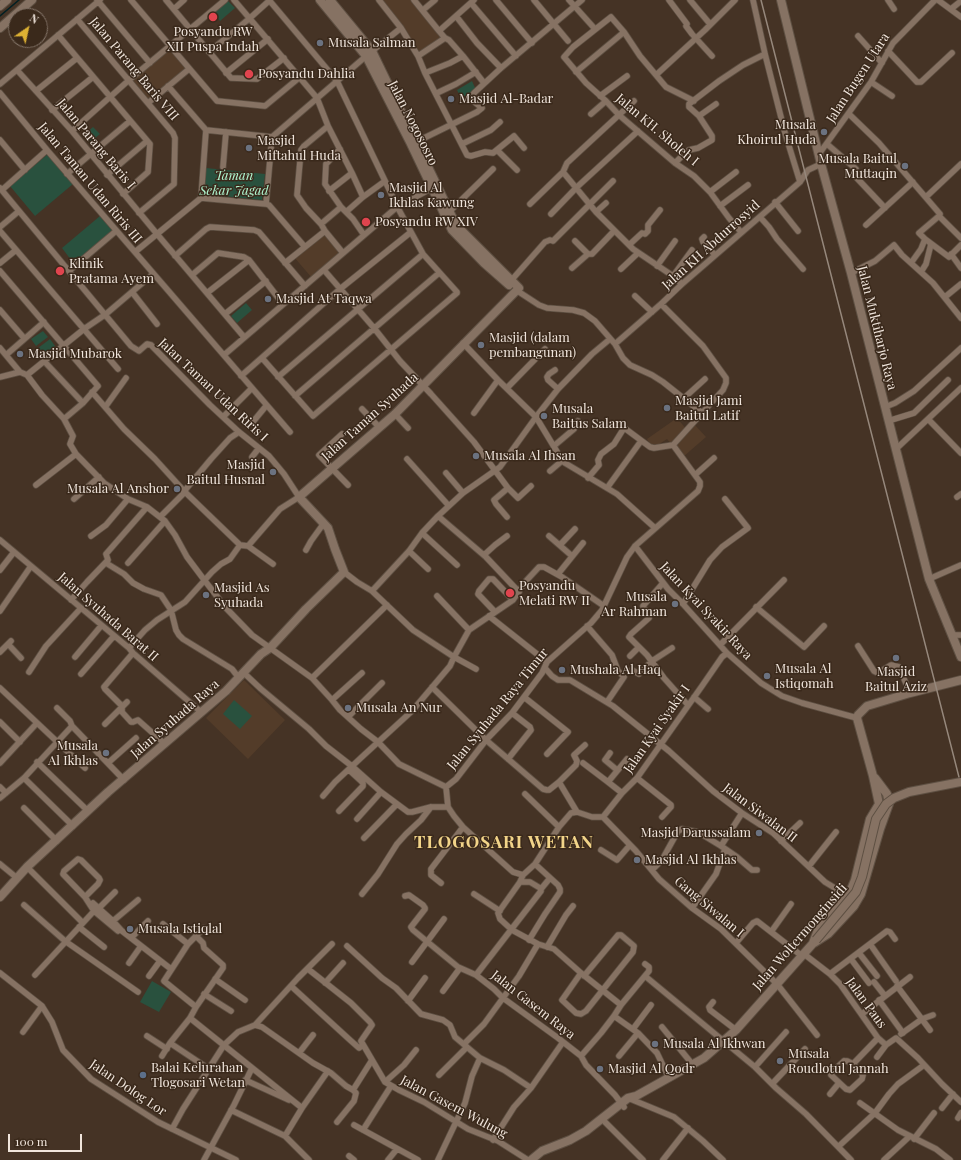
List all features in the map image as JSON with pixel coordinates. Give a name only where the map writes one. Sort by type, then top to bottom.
[{"type":"street","points":[[0,6],[7,0]]},
{"type":"street","points":[[0,28],[32,0]]},
{"type":"street","points":[[132,0],[216,101],[256,105],[267,104],[300,77]]},
{"type":"street","points":[[166,0],[232,78],[257,79],[284,58]]},
{"type":"street","points":[[174,9],[184,0]]},
{"type":"street","points":[[72,131],[129,80],[225,0]]},
{"type":"street","points":[[234,0],[317,98],[328,126],[363,197]]},
{"type":"street","points":[[209,52],[269,0],[337,81],[397,207],[423,254],[456,290],[457,294],[393,352],[313,416],[262,358]]},
{"type":"street","name":"Jalan Nogososro","points":[[320,0],[369,54],[411,144],[434,186],[450,211],[456,225],[486,261]]},
{"type":"street","name":"Jalan Nogososro","points":[[330,0],[369,54],[416,142],[452,230],[518,290]]},
{"type":"street","points":[[379,0],[401,28],[418,56],[467,154],[471,156],[485,152],[493,153],[514,136],[524,148]]},
{"type":"street","points":[[414,0],[445,38],[449,40],[463,56],[484,83]]},
{"type":"street","points":[[423,10],[435,0]]},
{"type":"street","points":[[534,0],[568,41]]},
{"type":"street","points":[[569,0],[595,28],[611,17],[624,32],[640,56],[666,86],[694,101]]},
{"type":"street","points":[[416,142],[478,112],[482,108],[472,100],[472,96],[484,83],[582,0]]},
{"type":"street","points":[[669,0],[695,38],[712,56]]},
{"type":"street","points":[[690,0],[710,24]]},
{"type":"street","points":[[656,75],[735,0]]},
{"type":"street","points":[[753,0],[785,133],[800,182]]},
{"type":"street","name":"Jalan Muktiharjo Raya","points":[[781,0],[821,164],[929,579],[961,657]]},
{"type":"street","name":"Jalan Bugen Utara","points":[[819,154],[871,82],[897,38],[935,0]]},
{"type":"street","points":[[938,0],[961,17]]},
{"type":"street","points":[[0,84],[98,1],[150,63]]},
{"type":"street","points":[[439,31],[472,1],[516,56]]},
{"type":"street","points":[[499,1],[532,42]]},
{"type":"street","points":[[890,1],[894,9]]},
{"type":"street","points":[[951,10],[961,1]]},
{"type":"street","points":[[456,16],[477,43],[501,68]]},
{"type":"street","name":"Jalan Parang Baris VIII","points":[[77,19],[173,133],[175,138],[174,184],[139,213]]},
{"type":"street","points":[[266,204],[272,137],[401,28]]},
{"type":"street","name":"Jalan KH. Sholeh I","points":[[595,28],[564,57],[576,72],[619,115],[675,163],[690,172],[710,192],[741,232]]},
{"type":"street","points":[[576,72],[624,32]]},
{"type":"street","points":[[58,35],[150,144],[148,172],[123,194]]},
{"type":"street","points":[[858,36],[882,63]]},
{"type":"street","points":[[418,56],[445,38]]},
{"type":"street","points":[[226,72],[268,39]]},
{"type":"street","points":[[888,52],[917,82],[921,82],[952,53]]},
{"type":"street","points":[[675,163],[684,153],[698,148],[712,140],[712,136],[700,116],[688,106],[719,81],[743,65],[765,54]]},
{"type":"street","points":[[426,73],[450,64],[463,56]]},
{"type":"street","points":[[36,91],[77,58]]},
{"type":"street","points":[[148,103],[189,69]]},
{"type":"street","name":"Jalan Parang Baris I","points":[[17,70],[72,131],[156,234],[244,337]]},
{"type":"street","points":[[437,93],[476,72]]},
{"type":"street","points":[[600,96],[627,76]]},
{"type":"street","points":[[52,110],[93,78]]},
{"type":"street","points":[[871,82],[892,96]]},
{"type":"street","points":[[168,86],[206,130],[272,137]]},
{"type":"street","name":"Jalan Taman Udan Riris III","points":[[0,93],[67,174],[290,432]]},
{"type":"street","points":[[591,114],[606,101]]},
{"type":"street","points":[[530,204],[562,172],[567,163],[634,101]]},
{"type":"street","points":[[700,116],[716,104]]},
{"type":"street","points":[[849,114],[879,143],[940,214],[939,216],[961,238]]},
{"type":"street","points":[[67,174],[130,121]]},
{"type":"street","points":[[462,144],[491,130],[500,122]]},
{"type":"street","points":[[328,126],[301,150],[296,190],[298,198],[321,224],[324,230],[343,253]]},
{"type":"street","points":[[201,198],[206,130]]},
{"type":"street","points":[[550,214],[638,131]]},
{"type":"street","points":[[223,167],[226,132]]},
{"type":"street","points":[[0,140],[24,170]]},
{"type":"street","points":[[107,175],[147,141]]},
{"type":"street","points":[[827,144],[856,169],[854,175],[885,208]]},
{"type":"street","points":[[340,149],[326,164],[325,184],[341,207],[364,235]]},
{"type":"street","points":[[1,189],[47,150]]},
{"type":"street","points":[[497,150],[517,170]]},
{"type":"street","name":"Jalan KH Abdurrosyid","points":[[616,346],[682,284],[775,202],[800,182],[808,170],[821,164]]},
{"type":"street","points":[[926,197],[961,164]]},
{"type":"street","points":[[450,211],[493,169]]},
{"type":"street","points":[[562,172],[575,189],[628,245],[673,276],[682,284]]},
{"type":"street","points":[[710,192],[736,172]]},
{"type":"street","points":[[329,191],[352,173]]},
{"type":"street","points":[[346,212],[385,181]]},
{"type":"street","points":[[509,282],[545,242],[550,240],[553,241],[613,181]]},
{"type":"street","points":[[866,224],[913,182]]},
{"type":"street","points":[[720,206],[748,185]]},
{"type":"street","points":[[224,355],[397,207],[434,186]]},
{"type":"street","name":"Jalan Taman Udan Riris I","points":[[1,189],[70,270],[131,346],[137,350],[147,344],[151,345],[223,417],[269,456],[284,474],[299,497]]},
{"type":"street","points":[[135,252],[201,198],[269,205],[305,246]]},
{"type":"street","points":[[775,202],[798,231]]},
{"type":"street","points":[[596,212],[606,203]]},
{"type":"street","points":[[321,224],[341,207]]},
{"type":"street","points":[[628,245],[642,233],[645,234],[648,231],[648,225],[660,210]]},
{"type":"street","points":[[0,227],[19,211]]},
{"type":"street","points":[[760,216],[803,270]]},
{"type":"street","points":[[939,216],[919,233],[949,257],[961,245]]},
{"type":"street","points":[[175,256],[210,227],[254,230],[259,232],[305,286]]},
{"type":"street","points":[[285,263],[324,230]]},
{"type":"street","points":[[0,231],[118,369]]},
{"type":"street","points":[[70,270],[116,231]]},
{"type":"street","points":[[572,268],[588,254],[592,254],[614,231]]},
{"type":"street","points":[[241,376],[340,289],[411,232]]},
{"type":"street","points":[[704,237],[702,239],[703,242],[715,255]]},
{"type":"street","points":[[911,263],[921,249],[925,239]]},
{"type":"street","points":[[575,241],[588,254]]},
{"type":"street","points":[[657,266],[675,241]]},
{"type":"street","points":[[850,273],[875,261],[893,244],[902,255],[933,283],[960,316]]},
{"type":"street","points":[[921,272],[926,264],[931,244]]},
{"type":"street","points":[[0,263],[16,250]]},
{"type":"street","points":[[673,276],[692,250]]},
{"type":"street","points":[[192,275],[218,253],[240,255],[249,260],[283,304]]},
{"type":"street","points":[[621,269],[638,253]]},
{"type":"street","points":[[278,377],[423,254]]},
{"type":"street","points":[[951,254],[961,268]]},
{"type":"street","points":[[207,293],[249,260]]},
{"type":"street","points":[[324,270],[393,352],[474,442],[508,488],[518,498],[531,486]]},
{"type":"street","points":[[0,271],[98,386],[96,396],[83,403],[64,419]]},
{"type":"street","points":[[295,396],[439,273]]},
{"type":"street","points":[[27,375],[84,329],[106,314],[153,274]]},
{"type":"street","points":[[225,314],[266,281]]},
{"type":"street","points":[[945,298],[961,284]]},
{"type":"street","points":[[518,290],[543,307],[574,310],[595,321],[630,365],[664,382],[702,413]]},
{"type":"street","name":"Jalan Taman Syuhada","points":[[299,497],[395,414],[518,290]]},
{"type":"street","points":[[132,292],[157,324]]},
{"type":"street","points":[[635,296],[652,312]]},
{"type":"street","points":[[588,478],[599,465],[598,460],[601,454],[614,444],[622,426],[641,441],[654,448],[673,445],[722,390],[726,383],[726,378],[703,346],[661,304]]},
{"type":"street","points":[[0,310],[24,338]]},
{"type":"street","points":[[6,354],[44,322]]},
{"type":"street","points":[[372,591],[438,516],[463,493],[500,466],[558,389],[592,354],[610,339]]},
{"type":"street","points":[[464,343],[498,380],[536,417],[563,460],[588,478],[617,494],[655,528]]},
{"type":"street","points":[[0,348],[20,372],[27,375],[42,395],[64,419],[72,433],[70,444],[76,454],[36,485]]},
{"type":"street","points":[[885,406],[895,403],[914,391],[961,348]]},
{"type":"street","points":[[507,388],[545,349]]},
{"type":"street","points":[[44,361],[83,403]]},
{"type":"street","points":[[555,370],[547,377],[548,380],[558,389]]},
{"type":"street","points":[[0,377],[20,372]]},
{"type":"street","points":[[106,406],[126,378]]},
{"type":"street","points":[[683,399],[705,379]]},
{"type":"street","points":[[474,414],[498,380]]},
{"type":"street","points":[[888,421],[914,413],[948,380]]},
{"type":"street","points":[[223,417],[252,388]]},
{"type":"street","points":[[896,449],[961,388]]},
{"type":"street","points":[[96,396],[124,429],[155,459],[185,492],[240,545],[248,546],[274,564]]},
{"type":"street","points":[[252,423],[266,406]]},
{"type":"street","points":[[362,409],[379,427]]},
{"type":"street","points":[[395,414],[408,428]]},
{"type":"street","points":[[928,419],[961,453]]},
{"type":"street","points":[[555,446],[574,428],[578,420]]},
{"type":"street","points":[[128,563],[162,519],[166,510],[185,492],[230,438],[239,432]]},
{"type":"street","points":[[342,434],[319,455],[348,485]]},
{"type":"street","points":[[607,488],[641,441]]},
{"type":"street","points":[[673,445],[695,475],[714,458]]},
{"type":"street","points":[[252,457],[259,448]]},
{"type":"street","name":"Jalan Syuhada Raya Timur","points":[[76,454],[104,483],[128,499],[147,507],[162,519],[175,535],[187,557],[205,581],[226,608],[252,635],[312,678],[340,710],[378,742],[399,764],[446,787]]},
{"type":"street","points":[[407,459],[449,506]]},
{"type":"street","points":[[550,471],[563,460]]},
{"type":"street","points":[[446,473],[463,493]]},
{"type":"street","name":"Jalan Syuhada Raya Timur","points":[[446,787],[464,770],[486,740],[512,712],[546,665],[587,626],[604,606],[627,557],[635,546],[698,491],[701,484],[695,475]]},
{"type":"street","points":[[74,499],[99,477]]},
{"type":"street","points":[[507,517],[494,500],[508,488]]},
{"type":"street","points":[[248,546],[280,509],[299,497],[328,528],[344,572],[372,591],[413,630],[454,657],[476,669]]},
{"type":"street","points":[[91,536],[106,525],[128,499]]},
{"type":"street","points":[[683,604],[710,560],[722,547],[748,528],[725,499]]},
{"type":"street","points":[[147,507],[106,554],[107,561],[133,583],[144,589],[161,594],[173,610],[176,630],[183,639],[261,689],[395,805],[408,812],[448,807],[464,827],[513,872],[542,889]]},
{"type":"street","points":[[438,516],[484,555],[519,592]]},
{"type":"street","points":[[306,550],[324,523]]},
{"type":"street","points":[[560,545],[575,529]]},
{"type":"street","points":[[422,533],[457,565]]},
{"type":"street","points":[[484,555],[507,536]]},
{"type":"street","points":[[549,536],[572,556]]},
{"type":"street","name":"Jalan Syuhada Barat II","points":[[0,540],[201,712]]},
{"type":"street","points":[[558,574],[583,543]]},
{"type":"street","points":[[165,744],[139,720],[131,722],[122,712],[122,706],[104,689],[104,687],[145,630],[185,602],[221,564],[230,559],[240,545]]},
{"type":"street","name":"Jalan Kyai Syakir Raya","points":[[635,546],[663,583],[727,653],[761,683],[782,696],[857,718]]},
{"type":"street","points":[[408,551],[428,569]]},
{"type":"street","points":[[0,570],[14,552]]},
{"type":"street","points":[[71,600],[107,561]]},
{"type":"street","points":[[929,579],[961,565]]},
{"type":"street","points":[[0,612],[31,566]]},
{"type":"street","points":[[323,796],[335,782],[412,711],[450,666],[469,630],[513,600],[526,581],[539,567],[544,567],[558,574],[604,606]]},
{"type":"street","name":"Jalan Syuhada Raya","points":[[1,895],[27,867],[88,811],[201,712],[261,654],[270,648],[306,609],[344,572]]},
{"type":"street","points":[[495,612],[478,594],[489,579],[493,579],[513,600]]},
{"type":"street","points":[[720,645],[784,580]]},
{"type":"street","points":[[663,583],[643,606],[648,618],[630,636],[630,639],[652,661],[664,678],[688,705]]},
{"type":"street","points":[[437,596],[469,630]]},
{"type":"street","points":[[312,678],[387,605]]},
{"type":"street","points":[[756,607],[804,647],[824,626]]},
{"type":"street","points":[[29,672],[46,646],[80,608]]},
{"type":"street","name":"Jalan Siwalan II","points":[[489,616],[546,665],[552,676],[558,680],[570,680],[606,702],[660,744],[709,787],[781,841],[825,882],[848,896]]},
{"type":"street","points":[[75,657],[101,626]]},
{"type":"street","points":[[587,626],[612,655],[618,671],[624,677],[606,702]]},
{"type":"street","points":[[952,636],[961,635]]},
{"type":"street","points":[[81,674],[114,636]]},
{"type":"street","points":[[0,652],[9,643],[21,658]]},
{"type":"street","points":[[858,646],[876,672],[880,673],[891,665],[899,667],[910,693]]},
{"type":"street","points":[[630,656],[639,647]]},
{"type":"street","points":[[632,670],[639,674],[652,661],[672,648]]},
{"type":"street","name":"Jalan Kyai Syakir I","points":[[604,817],[622,793],[638,778],[694,696],[722,657],[727,653]]},
{"type":"street","points":[[332,700],[362,673]]},
{"type":"street","points":[[879,804],[857,718],[861,711],[867,706],[961,680]]},
{"type":"street","points":[[348,717],[382,683]]},
{"type":"street","points":[[432,687],[486,740],[532,780],[547,790],[559,782],[577,764],[574,755],[585,745]]},
{"type":"street","points":[[0,688],[86,768]]},
{"type":"street","points":[[694,696],[708,709]]},
{"type":"street","points":[[524,697],[567,731],[567,733],[547,754]]},
{"type":"street","points":[[105,724],[127,702]]},
{"type":"street","points":[[57,708],[70,721],[72,726],[124,780]]},
{"type":"street","points":[[508,759],[531,730],[530,727],[512,712]]},
{"type":"street","points":[[0,722],[20,742]]},
{"type":"street","points":[[1,759],[20,742],[37,723]]},
{"type":"street","points":[[0,798],[24,778],[72,726]]},
{"type":"street","points":[[108,763],[136,738]]},
{"type":"street","points":[[610,753],[605,760],[617,770]]},
{"type":"street","points":[[608,782],[627,759]]},
{"type":"street","points":[[38,762],[88,811]]},
{"type":"street","points":[[583,763],[622,793]]},
{"type":"street","points":[[338,811],[363,786],[363,783],[351,768]]},
{"type":"street","points":[[814,942],[828,934],[854,906],[861,894],[880,829],[889,805],[888,794],[873,776]]},
{"type":"street","points":[[24,778],[73,826]]},
{"type":"street","points":[[638,778],[671,805],[662,817]]},
{"type":"street","points":[[559,782],[577,812]]},
{"type":"street","name":"Jalan Woltermonginsidi","points":[[530,1160],[542,1151],[570,1140],[586,1131],[632,1098],[704,1058],[724,1041],[736,1030],[803,955],[856,892],[862,877],[876,819],[886,804],[894,798],[909,792],[961,782]]},
{"type":"street","points":[[0,787],[6,793]]},
{"type":"street","name":"Jalan Syuhada Raya Timur","points":[[446,787],[448,807]]},
{"type":"street","points":[[357,819],[381,792]]},
{"type":"street","points":[[525,794],[559,827]]},
{"type":"street","points":[[814,942],[818,930],[848,896],[855,880],[870,819],[879,804],[888,794]]},
{"type":"street","points":[[364,838],[395,805]]},
{"type":"street","points":[[24,808],[57,841]]},
{"type":"street","points":[[362,894],[378,874],[397,844],[429,810]]},
{"type":"street","points":[[604,817],[592,816],[577,812],[571,813],[559,827],[535,864],[521,878],[498,913],[498,917],[512,930],[529,940],[554,949],[561,954],[583,975],[620,1005]]},
{"type":"street","points":[[692,908],[716,874],[723,847],[742,813]]},
{"type":"street","name":"Gang Siwalan I","points":[[604,817],[659,879],[692,908],[721,929],[777,984],[817,1035]]},
{"type":"street","points":[[781,841],[800,823]]},
{"type":"street","points":[[440,884],[431,876],[431,869],[464,827]]},
{"type":"street","points":[[652,870],[662,860],[678,831],[682,829],[698,832],[723,847],[752,870],[758,870]]},
{"type":"street","points":[[809,866],[836,832]]},
{"type":"street","points":[[602,850],[613,859],[617,860],[630,846]]},
{"type":"street","points":[[85,897],[100,880],[78,858],[64,871],[63,874],[96,910],[118,931]]},
{"type":"street","points":[[0,864],[17,878]]},
{"type":"street","points":[[529,940],[560,892],[558,885],[535,864]]},
{"type":"street","points":[[27,867],[104,947]]},
{"type":"street","points":[[476,975],[540,894],[550,878]]},
{"type":"street","points":[[34,975],[81,924],[115,892]]},
{"type":"street","points":[[474,894],[500,911]]},
{"type":"street","name":"Jalan Gasem Raya","points":[[405,896],[409,895],[424,905],[425,908],[411,927],[413,930],[428,941],[444,956],[460,968],[476,975],[503,998],[580,1056],[586,1065],[615,1095],[622,1105]]},
{"type":"street","points":[[113,921],[138,900]]},
{"type":"street","points":[[92,903],[96,910],[113,921],[122,931],[171,969]]},
{"type":"street","points":[[771,932],[791,904]]},
{"type":"street","points":[[24,905],[65,941],[138,992]]},
{"type":"street","points":[[547,947],[573,906]]},
{"type":"street","points":[[412,962],[444,919]]},
{"type":"street","points":[[131,938],[148,921]]},
{"type":"street","name":"Jalan Paus","points":[[736,943],[756,921],[760,922],[771,932],[830,974],[840,984],[878,1038],[886,1045],[896,1038],[908,1048],[961,1102]]},
{"type":"street","points":[[163,924],[188,944]]},
{"type":"street","points":[[196,1007],[164,981],[188,944],[204,928]]},
{"type":"street","points":[[830,974],[887,931],[891,933],[895,939]]},
{"type":"street","points":[[621,935],[634,946],[634,950],[603,990],[583,1013],[579,1014],[564,1003],[562,998],[615,937],[621,935]]},
{"type":"street","points":[[162,1056],[170,1043],[190,1018],[204,994],[222,970],[223,966],[204,948],[204,944],[196,936]]},
{"type":"street","points":[[172,1129],[224,1045],[238,1032],[255,1025],[332,944]]},
{"type":"street","points":[[439,1075],[479,1031],[519,976],[538,944]]},
{"type":"street","points":[[870,944],[930,1030]]},
{"type":"street","points":[[129,963],[141,946]]},
{"type":"street","points":[[347,946],[382,978],[396,988],[421,1014],[444,1020],[450,1026],[455,1037],[480,1058],[504,1070],[531,1088]]},
{"type":"street","points":[[859,953],[877,976]]},
{"type":"street","points":[[851,958],[885,996]]},
{"type":"street","points":[[149,976],[160,961]]},
{"type":"street","points":[[325,983],[343,963]]},
{"type":"street","points":[[580,1056],[601,1033],[614,1016],[620,1005],[650,969],[645,964]]},
{"type":"street","points":[[443,991],[460,968]]},
{"type":"street","points":[[291,986],[360,1048],[363,1045],[362,1039],[372,1025],[370,1022],[351,1004],[308,969]]},
{"type":"street","name":"Jalan Dolog Lor","points":[[0,973],[42,1006],[52,1022],[63,1050],[91,1079],[158,1122],[236,1160]]},
{"type":"street","points":[[645,976],[755,1067],[806,1114],[852,1160]]},
{"type":"street","points":[[862,1014],[885,996],[896,983],[910,976]]},
{"type":"street","points":[[215,978],[245,1000]]},
{"type":"street","points":[[408,1001],[425,978]]},
{"type":"street","points":[[204,994],[231,1011]]},
{"type":"street","points":[[879,1000],[904,1033]]},
{"type":"street","points":[[713,1002],[709,1007],[710,1010],[736,1030]]},
{"type":"street","points":[[632,1029],[651,1005]]},
{"type":"street","points":[[23,1032],[42,1006]]},
{"type":"street","points":[[896,1038],[922,1019],[933,1015]]},
{"type":"street","points":[[614,1016],[638,1033],[657,1053],[669,1078]]},
{"type":"street","points":[[190,1018],[302,1108]]},
{"type":"street","points":[[255,1025],[262,1027],[313,1063],[328,1071],[356,1093],[354,1101],[337,1122]]},
{"type":"street","points":[[662,1027],[693,1065]]},
{"type":"street","points":[[755,1067],[786,1032]]},
{"type":"street","points":[[619,1056],[638,1033]]},
{"type":"street","points":[[299,1053],[313,1035]]},
{"type":"street","points":[[147,1036],[167,1049]]},
{"type":"street","points":[[853,1064],[878,1038]]},
{"type":"street","points":[[493,1140],[514,1107],[531,1088],[563,1042]]},
{"type":"street","points":[[170,1043],[209,1069]]},
{"type":"street","name":"Jalan Gasem Wulung","points":[[363,1045],[385,1082],[424,1102],[468,1129],[493,1140],[530,1160]]},
{"type":"street","points":[[877,1057],[886,1045]]},
{"type":"street","points":[[772,1084],[805,1049]]},
{"type":"street","points":[[385,1082],[404,1065],[416,1050]]},
{"type":"street","points":[[438,1160],[465,1103],[472,1076],[480,1058]]},
{"type":"street","points":[[353,1090],[372,1060]]},
{"type":"street","points":[[844,1061],[853,1064],[863,1075],[862,1079],[850,1090],[846,1090],[832,1077],[832,1072],[844,1061]]},
{"type":"street","points":[[839,1146],[875,1113],[898,1084],[924,1065]]},
{"type":"street","points":[[204,1160],[252,1068]]},
{"type":"street","points":[[285,1136],[302,1108],[328,1071]]},
{"type":"street","points":[[245,1080],[293,1101]]},
{"type":"street","points":[[830,1094],[839,1083]]},
{"type":"street","points":[[363,1130],[391,1086]]},
{"type":"street","points":[[942,1108],[953,1094]]},
{"type":"street","points":[[632,1098],[674,1117],[723,1160]]},
{"type":"street","points":[[860,1103],[898,1130],[936,1149],[950,1160]]},
{"type":"street","name":"Jalan Woltermonginsidi","points":[[538,1160],[553,1151],[580,1140],[605,1122],[622,1105]]},
{"type":"street","points":[[231,1110],[285,1136],[309,1160]]},
{"type":"street","points":[[884,1160],[912,1137],[934,1113]]},
{"type":"street","points":[[605,1122],[644,1160]]},
{"type":"street","points":[[354,1125],[418,1160]]},
{"type":"street","points":[[663,1160],[688,1128]]},
{"type":"street","points":[[388,1160],[398,1149]]},
{"type":"shaded area","points":[[382,0],[413,0],[443,37],[418,53]]},
{"type":"shaded area","points":[[168,49],[186,69],[149,101],[131,81]]},
{"type":"shaded area","points":[[325,233],[341,254],[312,278],[294,257]]},
{"type":"shaded area","points":[[677,418],[687,430],[694,424],[706,437],[683,457],[667,439],[653,448],[647,439]]},
{"type":"shaded area","points":[[244,680],[285,720],[248,759],[206,718]]},
{"type":"green space","points":[[227,0],[235,8],[220,21],[213,12]]},
{"type":"green space","points":[[472,81],[476,90],[461,98],[457,90]]},
{"type":"green space","points":[[93,127],[100,134],[89,143],[83,136]]},
{"type":"green space","points":[[48,154],[73,184],[35,216],[10,186]]},
{"type":"green space","name":"Taman Sekar Jagad","points":[[206,168],[265,174],[262,200],[203,194]]},
{"type":"green space","points":[[100,216],[113,231],[74,264],[62,248]]},
{"type":"green space","points":[[246,303],[252,310],[237,323],[231,316]]},
{"type":"green space","points":[[43,331],[48,337],[36,346],[31,339]]},
{"type":"green space","points":[[50,339],[55,346],[43,355],[38,348]]},
{"type":"green space","points":[[234,700],[252,716],[240,729],[223,714]]},
{"type":"green space","points":[[152,981],[171,992],[159,1012],[140,1002]]},
{"type":"waterway","points":[[0,16],[19,0]]},
{"type":"railway","points":[[761,0],[961,785]]},
{"type":"place","name":"Posyandu RW XII Puspa Indah","points":[[213,17]]},
{"type":"place","name":"Musala Salman","points":[[320,43]]},
{"type":"place","name":"Posyandu Dahlia","points":[[249,74]]},
{"type":"place","name":"Masjid Al-Badar","points":[[451,99]]},
{"type":"place","name":"Musala Khoirul Huda","points":[[824,132]]},
{"type":"place","name":"Masjid Miftahul Huda","points":[[249,148]]},
{"type":"place","name":"Musala Baitul Muttaqin","points":[[905,166]]},
{"type":"place","name":"Masjid Al Ikhlas Kawung","points":[[381,195]]},
{"type":"place","name":"Posyandu RW XIV","points":[[366,222]]},
{"type":"place","name":"Klinik Pratama Ayem","points":[[60,271]]},
{"type":"place","name":"Masjid At Taqwa","points":[[268,299]]},
{"type":"place","name":"Masjid (dalam pembangunan)","points":[[481,345]]},
{"type":"place","name":"Masjid Mubarok","points":[[20,354]]},
{"type":"place","name":"Masjid Jami Baitul Latif","points":[[667,408]]},
{"type":"place","name":"Musala Baitus Salam","points":[[544,416]]},
{"type":"place","name":"Musala Al Ihsan","points":[[476,456]]},
{"type":"place","name":"Masjid Baitul Husnal","points":[[273,472]]},
{"type":"place","name":"Musala Al Anshor","points":[[177,489]]},
{"type":"place","name":"Posyandu Melati RW II","points":[[510,593]]},
{"type":"place","name":"Masjid As Syuhada","points":[[206,595]]},
{"type":"place","name":"Musala Ar Rahman","points":[[675,604]]},
{"type":"place","name":"Masjid Baitul Aziz","points":[[896,658]]},
{"type":"place","name":"Mushala Al Haq","points":[[562,670]]},
{"type":"place","name":"Musala Al Istiqomah","points":[[767,676]]},
{"type":"place","name":"Musala An Nur","points":[[348,708]]},
{"type":"place","name":"Musala Al Ikhlas","points":[[106,753]]},
{"type":"place","name":"Masjid Darussalam","points":[[759,833]]},
{"type":"place","name":"Masjid Al Ikhlas","points":[[637,860]]},
{"type":"place","name":"Musala Istiqlal","points":[[130,929]]},
{"type":"place","name":"Musala Al Ikhwan","points":[[655,1044]]},
{"type":"place","name":"Musala Roudlotul Jannah","points":[[780,1061]]},
{"type":"place","name":"Masjid Al Qodr","points":[[600,1069]]},
{"type":"place","name":"Balai Kelurahan Tlogosari Wetan","points":[[143,1075]]},
{"type":"district","name":"TLOGOSARI WETAN","points":[[504,843]]}]
